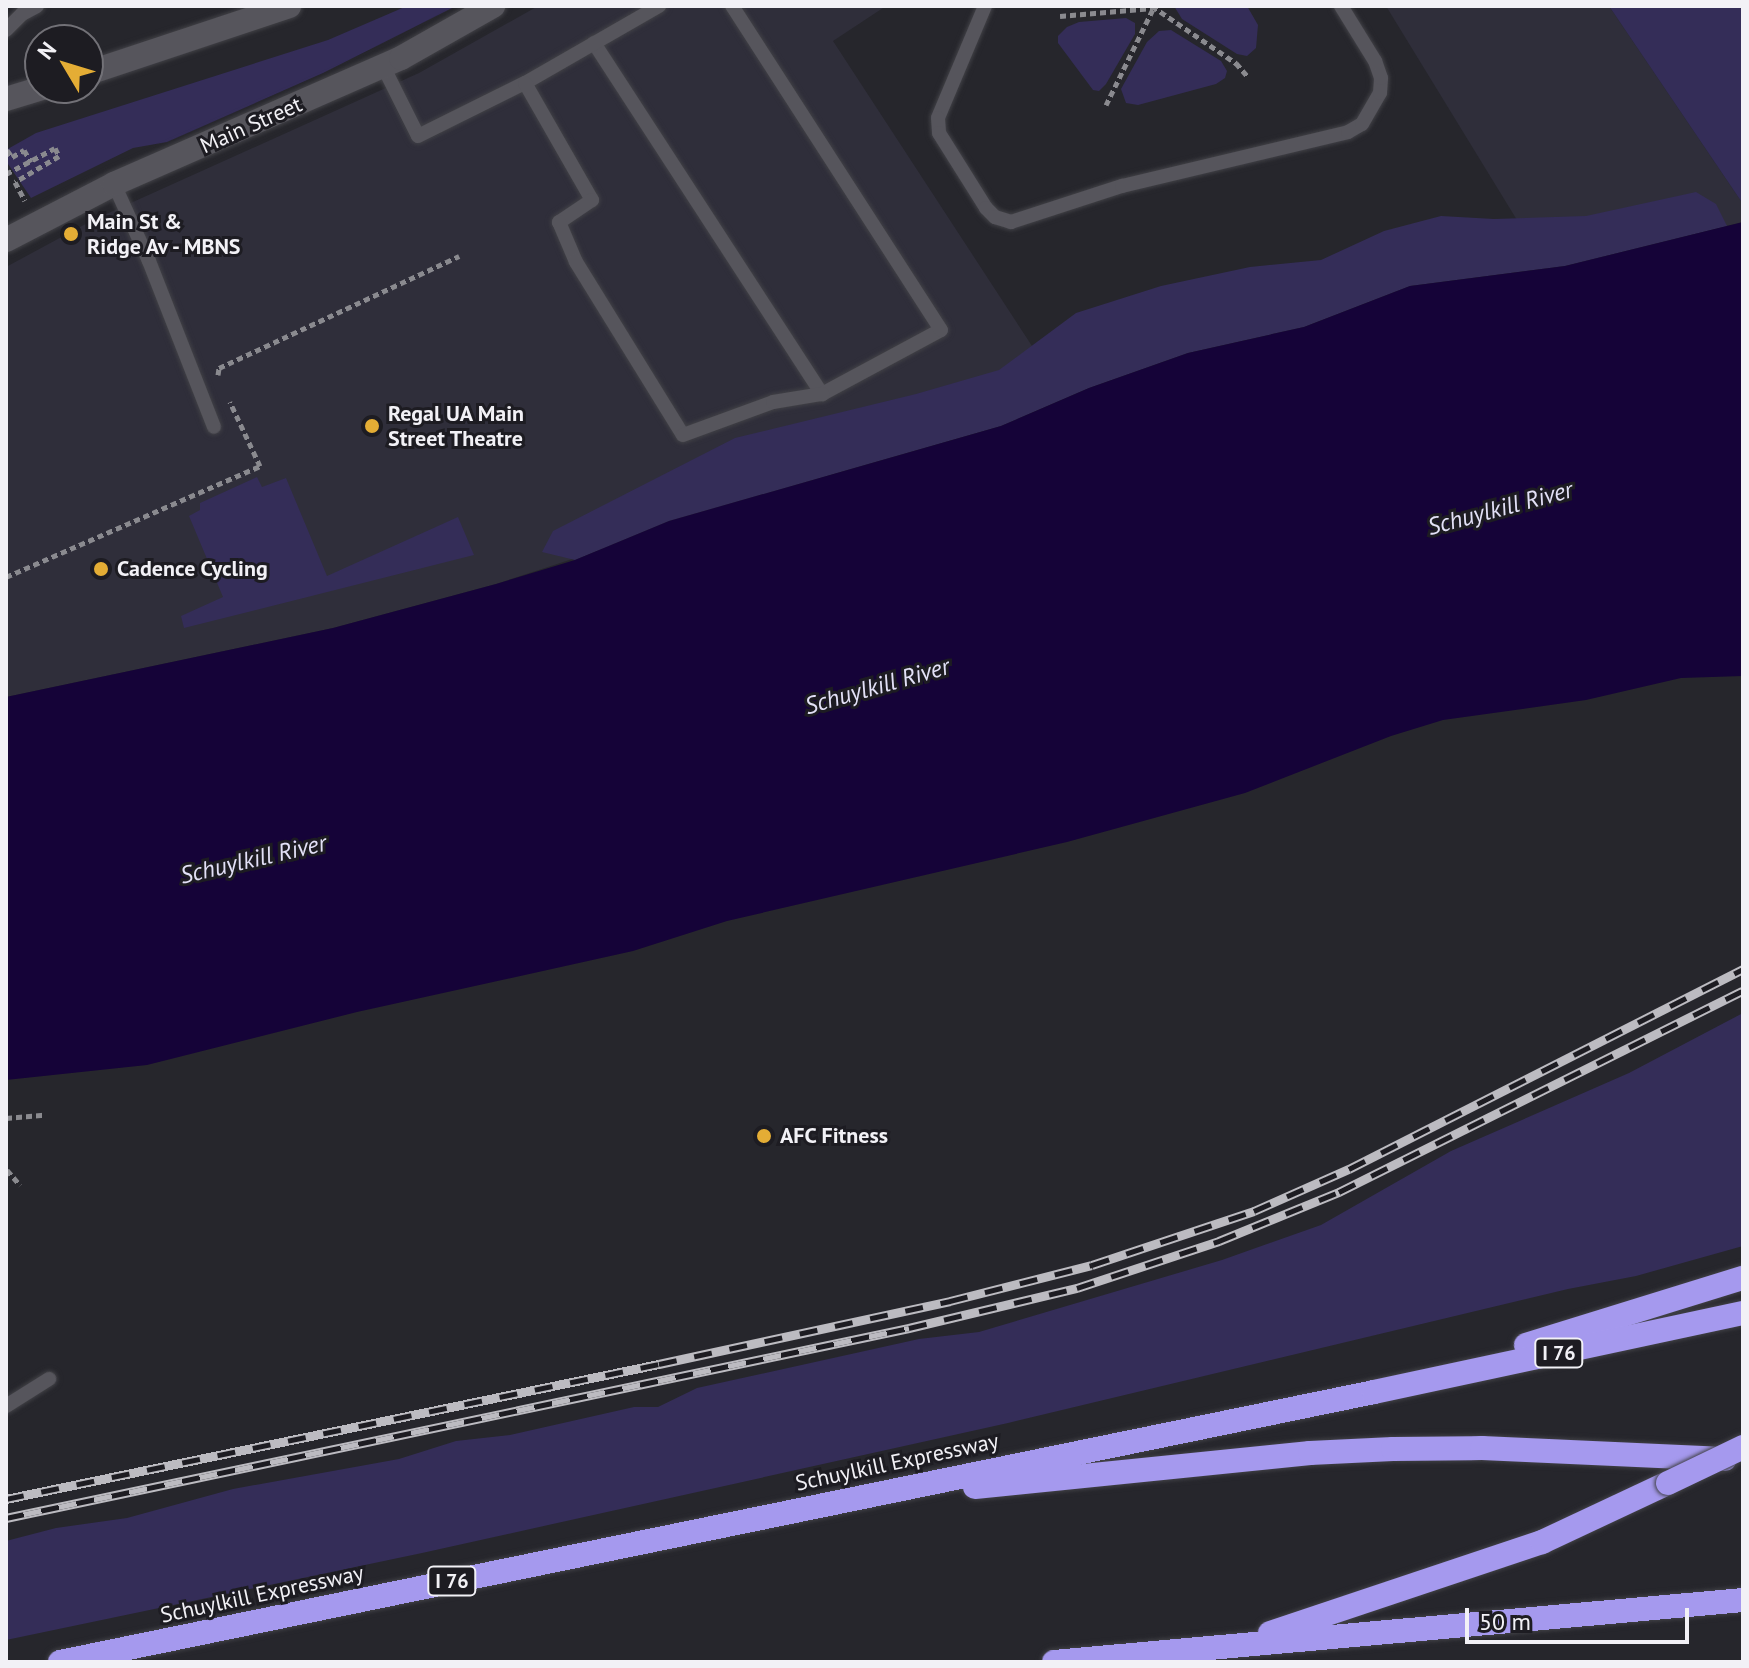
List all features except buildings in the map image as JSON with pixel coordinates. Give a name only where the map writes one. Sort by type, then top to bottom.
[{"type":"highway","points":[[1374,1392],[1743,1278]]},
{"type":"highway","name":"Schuylkill Expressway","points":[[60,1662],[1374,1392],[1743,1313]]},
{"type":"highway","points":[[1230,1646],[1542,1542],[1743,1447]]},
{"type":"highway","points":[[843,1500],[1310,1453],[1393,1449],[1482,1448],[1743,1460]]},
{"type":"highway","points":[[1054,1662],[1743,1600]]},
{"type":"street","points":[[104,68],[289,6]]},
{"type":"street","name":"Main Street","points":[[6,240],[114,184],[383,66],[493,6]]},
{"type":"lane","points":[[6,30],[22,14],[37,6]]},
{"type":"lane","points":[[383,66],[418,136],[525,83],[659,6]]},
{"type":"lane","points":[[525,83],[592,200],[559,222],[576,262],[683,435],[773,402],[822,394],[941,330],[732,6]]},
{"type":"lane","points":[[985,6],[938,118],[939,133],[986,208],[995,217],[1011,222],[1122,186],[1348,132],[1362,124],[1380,93],[1381,78],[1375,61],[1341,6]]},
{"type":"lane","points":[[594,43],[822,394]]},
{"type":"lane","points":[[114,184],[149,261],[214,427]]},
{"type":"lane","points":[[6,1406],[49,1379]]},
{"type":"path","points":[[1060,16],[1153,7],[1236,63],[1248,77]]},
{"type":"path","points":[[1106,105],[1153,7]]},
{"type":"path","points":[[6,174],[55,148],[59,156],[15,182],[25,202]]},
{"type":"path","points":[[7,150],[12,157],[24,150],[31,162]]},
{"type":"path","points":[[417,278],[459,256]]},
{"type":"path","points":[[6,1118],[44,1115]]},
{"type":"path","points":[[6,1169],[20,1185]]},
{"type":"shaded area","points":[[407,6],[456,6],[323,73],[167,142],[133,148],[31,198],[6,161],[6,150],[36,133],[328,40]]},
{"type":"shaded area","points":[[538,6],[886,6],[833,41],[1066,398],[496,584],[333,628],[6,697],[6,267],[93,220],[419,73]]},
{"type":"shaded area","points":[[1174,6],[1247,6],[1258,25],[1256,48],[1247,56],[1237,54],[1182,19]]},
{"type":"shaded area","points":[[1386,6],[1609,6],[1743,204],[1743,222],[1547,269]]},
{"type":"shaded area","points":[[1609,6],[1743,6],[1743,204]]},
{"type":"shaded area","points":[[1126,18],[1135,23],[1135,34],[1106,84],[1099,91],[1093,90],[1058,43],[1058,36],[1067,27],[1079,22]]},
{"type":"shaded area","points":[[1171,30],[1221,61],[1227,71],[1225,78],[1216,84],[1138,105],[1126,103],[1121,89],[1147,42],[1159,31]]},
{"type":"shaded area","points":[[1696,192],[1716,204],[1727,226],[1565,266],[1410,286],[1304,327],[1188,353],[1089,388],[1001,426],[669,521],[575,560],[542,552],[553,531],[735,438],[916,394],[999,370],[1076,313],[1161,286],[1250,267],[1321,260],[1384,231],[1441,216],[1494,219],[1586,216]]},
{"type":"shaded area","points":[[257,477],[262,487],[286,478],[327,576],[458,517],[474,555],[184,628],[181,616],[223,597],[189,516],[200,510],[200,503]]},
{"type":"shaded area","points":[[1743,1013],[1743,1246],[1636,1276],[1568,1289],[1008,1423],[422,1553],[6,1640],[6,1541],[56,1528],[127,1518],[233,1489],[399,1459],[456,1441],[510,1435],[634,1407],[658,1407],[697,1388],[919,1339],[979,1332],[1222,1260],[1321,1225],[1451,1151],[1629,1073]]},
{"type":"water","name":"Schuylkill River","points":[[1743,222],[1743,676],[1681,678],[1586,700],[1443,720],[1391,736],[1245,793],[1067,842],[727,921],[633,951],[357,1012],[147,1065],[6,1080],[6,697],[333,628],[496,584],[575,560],[669,521],[1001,426],[1089,388],[1188,353],[1304,327],[1410,286],[1565,266]]},
{"type":"railway","points":[[6,1499],[659,1364],[950,1301],[1092,1265],[1254,1211],[1349,1169],[1743,969]]},
{"type":"railway","points":[[6,1518],[909,1328],[1077,1288],[1219,1241],[1339,1192],[1743,991]]},
{"type":"place","name":"Main St & Ridge Av - MBNS","points":[[71,234]]},
{"type":"place","name":"Regal UA Main Street Theatre","points":[[372,426]]},
{"type":"place","name":"Cadence Cycling","points":[[101,569]]},
{"type":"place","name":"AFC Fitness","points":[[764,1136]]}]
